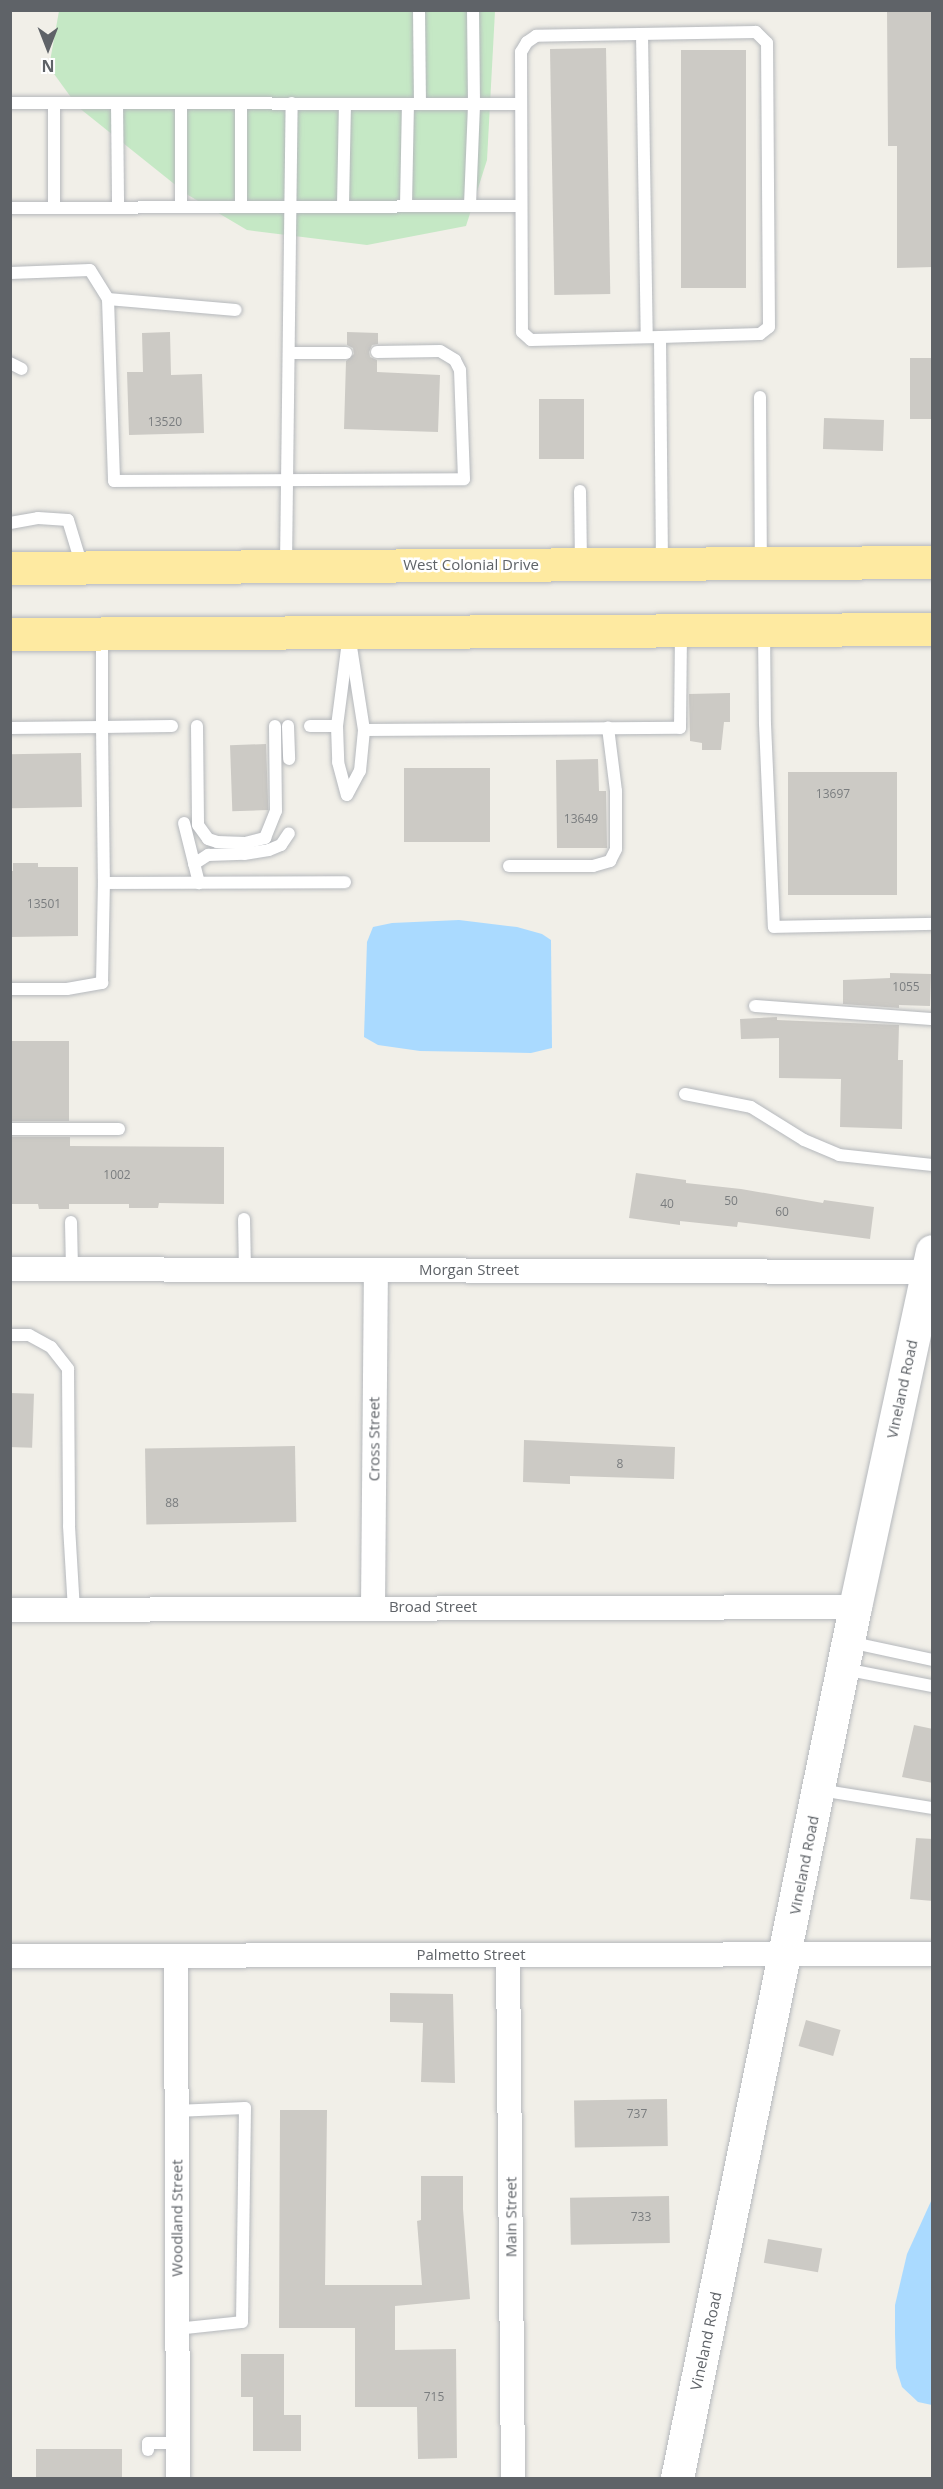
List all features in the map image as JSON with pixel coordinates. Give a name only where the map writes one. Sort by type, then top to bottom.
[{"type":"highway","name":"West Colonial Drive","points":[[10,568],[933,562]]},
{"type":"highway","points":[[10,634],[933,629]]},
{"type":"main road","name":"Vineland Road","points":[[677,2478],[786,1954],[845,1655],[930,1262]]},
{"type":"street","name":"Morgan Street","points":[[10,1269],[376,1270],[930,1262]]},
{"type":"street","name":"Cross Street","points":[[373,1608],[376,1270]]},
{"type":"street","name":"Broad Street","points":[[10,1610],[855,1607]]},
{"type":"street","name":"Palmetto Street","points":[[10,1956],[933,1954]]},
{"type":"street","name":"Main Street","points":[[508,1955],[513,2478]]},
{"type":"street","name":"Woodland Street","points":[[176,1957],[178,2478]]},
{"type":"lane","points":[[406,206],[419,10]]},
{"type":"lane","points":[[470,205],[474,104],[472,10]]},
{"type":"lane","points":[[756,32],[767,43],[769,327],[760,334],[531,340],[522,332],[521,104],[521,52],[527,42],[536,36],[756,32]]},
{"type":"lane","points":[[642,34],[662,564]]},
{"type":"lane","points":[[10,103],[521,104]]},
{"type":"lane","points":[[54,103],[54,208]]},
{"type":"lane","points":[[117,103],[118,207]]},
{"type":"lane","points":[[181,104],[181,207]]},
{"type":"lane","points":[[241,104],[241,206]]},
{"type":"lane","points":[[286,566],[292,104]]},
{"type":"lane","points":[[343,206],[345,104]]},
{"type":"lane","points":[[10,208],[521,206]]},
{"type":"lane","points":[[10,273],[90,270],[108,299],[114,481],[464,479],[460,370],[448,353],[377,352]]},
{"type":"lane","points":[[108,299],[236,310]]},
{"type":"lane","points":[[289,353],[346,353]]},
{"type":"lane","points":[[760,397],[761,563]]},
{"type":"lane","points":[[580,491],[581,564]]},
{"type":"lane","points":[[10,523],[38,518],[68,520],[82,568]]},
{"type":"lane","points":[[364,730],[681,728],[681,630]]},
{"type":"lane","points":[[764,630],[765,724],[774,927],[933,924]]},
{"type":"lane","points":[[10,988],[67,989],[102,983],[104,884],[102,633]]},
{"type":"lane","points":[[348,633],[364,730],[360,771],[347,795],[338,762],[337,726],[348,633]]},
{"type":"lane","points":[[10,728],[172,726]]},
{"type":"lane","points":[[197,726],[198,825],[208,839],[217,843],[245,843],[266,838],[276,811],[275,726]]},
{"type":"lane","points":[[288,726],[289,759]]},
{"type":"lane","points":[[310,726],[337,726]]},
{"type":"lane","points":[[509,866],[593,866],[610,861],[616,849],[616,791],[608,728]]},
{"type":"lane","points":[[184,823],[199,883]]},
{"type":"lane","points":[[194,864],[208,855],[244,854],[269,850],[281,845],[289,833]]},
{"type":"lane","points":[[104,884],[345,882]]},
{"type":"lane","points":[[755,1005],[933,1019]]},
{"type":"lane","points":[[685,1094],[751,1107],[804,1140],[839,1155],[933,1166]]},
{"type":"lane","points":[[10,1129],[119,1129]]},
{"type":"lane","points":[[244,1219],[245,1270]]},
{"type":"lane","points":[[71,1222],[72,1269]]},
{"type":"lane","points":[[10,1335],[29,1335],[51,1347],[68,1369],[69,1526],[74,1610]]},
{"type":"lane","points":[[845,1655],[933,1660]]},
{"type":"lane","points":[[845,1655],[933,1686]]},
{"type":"lane","points":[[819,1790],[933,1808]]},
{"type":"lane","points":[[176,2111],[245,2108],[242,2322],[177,2329]]},
{"type":"lane","points":[[148,2450],[148,2443],[178,2443]]},
{"type":"green space","points":[[59,11],[495,11],[487,160],[466,226],[367,245],[247,230],[188,195],[78,107],[49,67]]},
{"type":"water","points":[[459,920],[517,927],[542,934],[551,940],[552,1048],[531,1053],[420,1051],[378,1045],[364,1037],[367,942],[373,927],[392,923]]},
{"type":"water","points":[[932,2199],[932,2405],[918,2402],[902,2387],[896,2368],[895,2305],[907,2254]]},
{"type":"building","points":[[887,10],[933,10],[933,267],[897,268],[897,146],[888,146]]},
{"type":"building","points":[[606,48],[610,294],[554,295],[550,49]]},
{"type":"building","points":[[681,50],[746,50],[746,288],[681,288]]},
{"type":"building","points":[[170,332],[171,375],[202,374],[204,433],[129,435],[127,372],[143,372],[142,333]]},
{"type":"building","points":[[347,332],[378,333],[378,344],[372,345],[369,352],[370,357],[377,360],[377,372],[440,375],[438,432],[344,429],[346,361],[354,354],[353,348],[347,345]]},
{"type":"building","points":[[910,358],[932,358],[932,419],[910,419]]},
{"type":"building","points":[[539,399],[584,399],[584,459],[539,459]]},
{"type":"building","points":[[824,418],[884,420],[883,451],[823,449]]},
{"type":"building","points":[[730,693],[730,722],[724,722],[721,750],[702,750],[702,743],[690,741],[689,694]]},
{"type":"building","points":[[266,744],[268,810],[232,811],[230,745]]},
{"type":"building","points":[[81,753],[82,807],[11,808],[10,754]]},
{"type":"building","points":[[598,759],[599,791],[606,791],[607,848],[557,848],[556,760]]},
{"type":"building","points":[[404,768],[490,768],[490,842],[404,842]]},
{"type":"building","points":[[788,772],[897,772],[897,895],[788,895]]},
{"type":"building","points":[[13,863],[38,863],[38,867],[78,867],[78,936],[10,937],[10,871],[13,871]]},
{"type":"building","points":[[890,973],[931,974],[930,1006],[899,1005],[899,1008],[843,1004],[843,980],[890,978]]},
{"type":"building","points":[[777,1017],[777,1020],[899,1025],[898,1060],[903,1060],[902,1129],[840,1127],[841,1079],[779,1078],[779,1038],[741,1039],[740,1019]]},
{"type":"building","points":[[10,1041],[69,1041],[69,1121],[10,1121]]},
{"type":"building","points":[[10,1137],[70,1137],[70,1146],[224,1147],[224,1204],[159,1203],[158,1208],[129,1208],[129,1204],[69,1204],[69,1209],[39,1209],[38,1204],[10,1204]]},
{"type":"building","points":[[636,1173],[686,1180],[686,1183],[741,1189],[823,1203],[824,1200],[874,1207],[870,1239],[738,1222],[737,1227],[680,1221],[680,1225],[629,1218]]},
{"type":"building","points":[[10,1393],[34,1394],[32,1448],[10,1447]]},
{"type":"building","points":[[524,1440],[675,1447],[674,1479],[570,1476],[570,1484],[523,1482]]},
{"type":"building","points":[[295,1446],[296,1522],[146,1525],[145,1449]]},
{"type":"building","points":[[914,1725],[933,1729],[933,1783],[902,1777]]},
{"type":"building","points":[[916,1838],[933,1839],[933,1901],[910,1899]]},
{"type":"building","points":[[390,1993],[453,1994],[455,2083],[421,2082],[423,2023],[390,2022]]},
{"type":"building","points":[[806,2020],[841,2030],[833,2056],[799,2046]]},
{"type":"building","points":[[667,2099],[668,2146],[575,2148],[574,2101]]},
{"type":"building","points":[[280,2110],[327,2110],[325,2285],[422,2285],[417,2221],[421,2220],[421,2176],[463,2176],[463,2209],[470,2299],[395,2306],[395,2350],[456,2349],[457,2458],[418,2459],[417,2407],[355,2407],[355,2328],[279,2328]]},
{"type":"building","points":[[669,2196],[670,2243],[571,2245],[570,2198]]},
{"type":"building","points":[[768,2239],[822,2249],[818,2272],[764,2263]]},
{"type":"building","points":[[241,2354],[284,2354],[284,2415],[301,2415],[301,2451],[253,2451],[253,2397],[241,2397]]},
{"type":"building","points":[[36,2449],[122,2449],[122,2478],[36,2478]]}]
